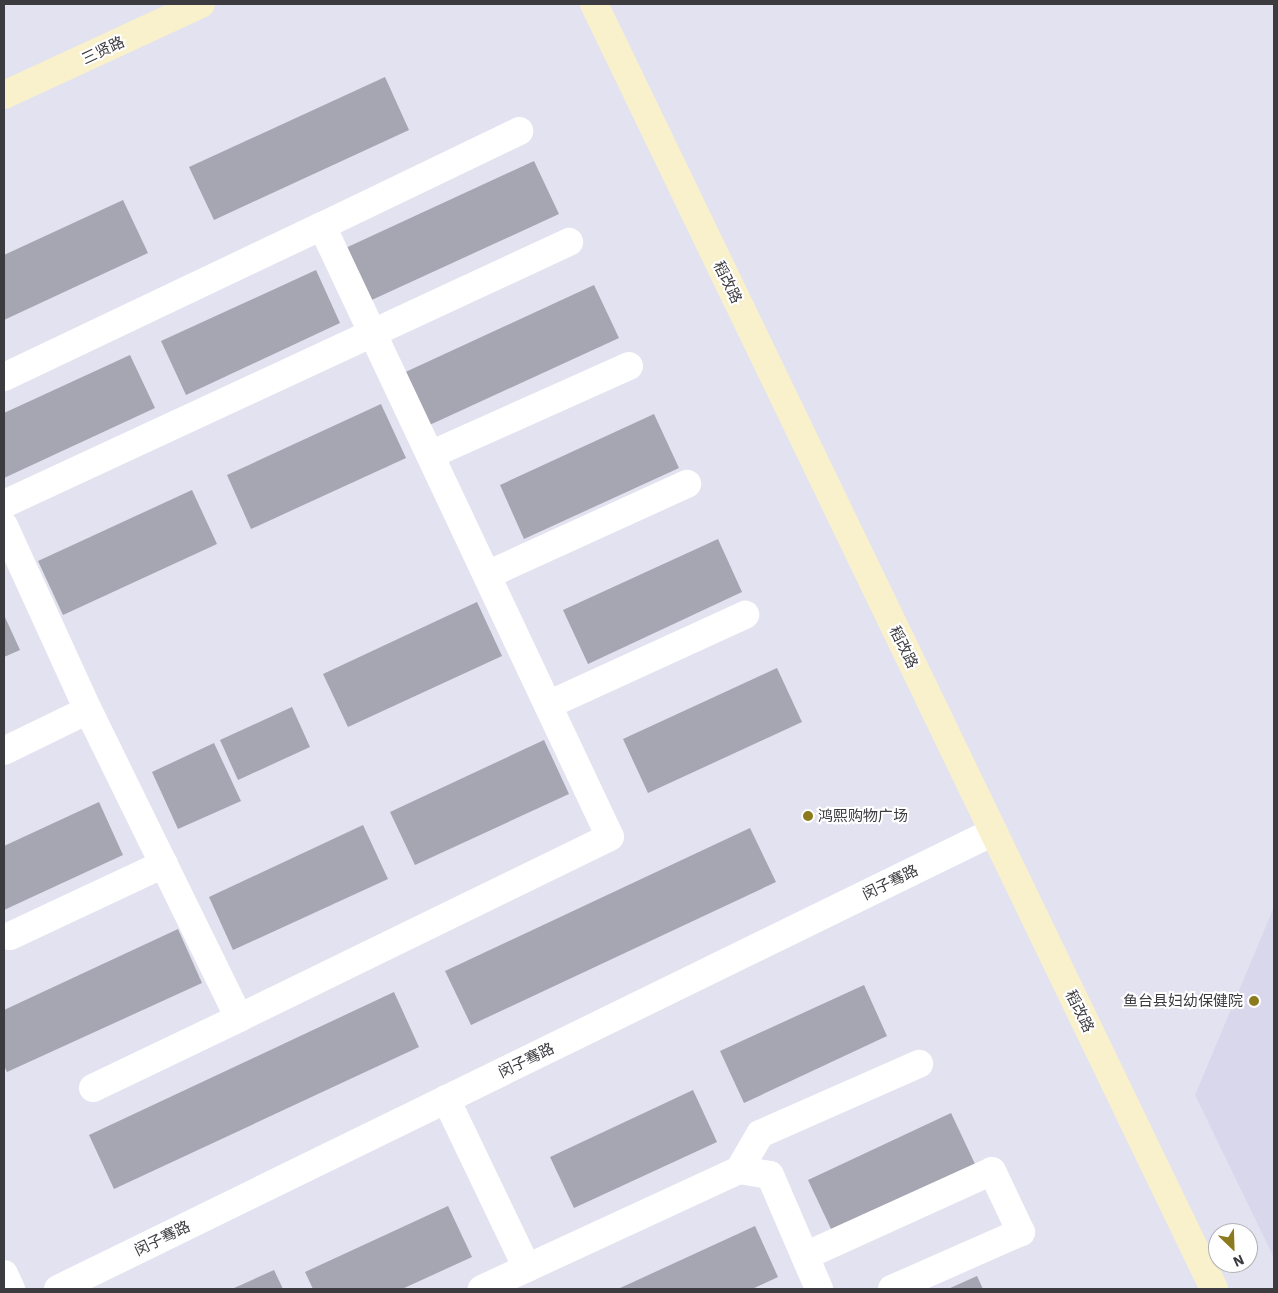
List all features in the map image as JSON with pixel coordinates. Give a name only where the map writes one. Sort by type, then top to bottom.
[{"type":"main road","name":"三贤路","points":[[4,96],[201,4]]},
{"type":"main road","name":"稻改路","points":[[594,4],[1214,1289]]},
{"type":"street","points":[[4,377],[519,131]]},
{"type":"street","points":[[93,1088],[610,837],[322,226]]},
{"type":"street","points":[[4,504],[569,242]]},
{"type":"street","points":[[430,454],[629,366]]},
{"type":"street","points":[[487,575],[686,484]]},
{"type":"street","points":[[4,526],[88,710],[239,1018]]},
{"type":"street","points":[[548,705],[745,615]]},
{"type":"street","points":[[4,751],[88,710]]},
{"type":"street","name":"闵子骞路","points":[[58,1289],[993,832]]},
{"type":"street","points":[[10,936],[164,864]]},
{"type":"street","points":[[739,1170],[760,1134],[919,1064]]},
{"type":"street","points":[[446,1099],[527,1268]]},
{"type":"street","points":[[482,1289],[739,1170],[770,1175],[820,1289]]},
{"type":"street","points":[[805,1256],[992,1171],[1021,1232],[892,1289]]},
{"type":"street","points":[[4,1274],[11,1289]]},
{"type":"shaded area","name":"鱼台县妇幼保健院","points":[[1274,907],[1274,1258],[1195,1095]]},
{"type":"building","points":[[385,77],[409,130],[214,220],[189,167]]},
{"type":"building","points":[[534,161],[559,214],[363,304],[339,251]]},
{"type":"building","points":[[123,200],[148,253],[4,320],[4,255]]},
{"type":"building","points":[[316,270],[340,323],[186,395],[161,341]]},
{"type":"building","points":[[594,285],[619,338],[423,428],[399,375]]},
{"type":"building","points":[[130,355],[155,408],[4,478],[4,413]]},
{"type":"building","points":[[381,404],[406,458],[251,529],[227,475]]},
{"type":"building","points":[[654,414],[679,468],[524,539],[500,485]]},
{"type":"building","points":[[192,490],[217,544],[63,615],[38,561]]},
{"type":"building","points":[[718,539],[742,592],[588,664],[563,610]]},
{"type":"building","points":[[477,602],[502,656],[348,727],[323,674]]},
{"type":"building","points":[[4,615],[20,650],[4,657]]},
{"type":"building","points":[[777,668],[802,722],[648,793],[623,739]]},
{"type":"building","points":[[292,707],[310,747],[238,780],[220,740]]},
{"type":"building","points":[[544,740],[569,794],[415,865],[390,812]]},
{"type":"building","points":[[214,743],[241,801],[178,829],[152,772]]},
{"type":"building","points":[[99,802],[123,855],[4,910],[4,846]]},
{"type":"building","points":[[363,825],[388,879],[233,950],[209,897]]},
{"type":"building","points":[[750,828],[776,882],[471,1025],[445,971]]},
{"type":"building","points":[[178,929],[202,983],[7,1072],[4,1066],[4,1010]]},
{"type":"building","points":[[864,985],[887,1036],[744,1103],[720,1051]]},
{"type":"building","points":[[394,992],[419,1047],[114,1189],[89,1135]]},
{"type":"building","points":[[693,1090],[717,1142],[574,1208],[550,1157]]},
{"type":"building","points":[[951,1113],[975,1164],[832,1231],[808,1180]]},
{"type":"building","points":[[448,1206],[472,1257],[402,1289],[313,1289],[305,1272]]},
{"type":"building","points":[[755,1226],[778,1277],[752,1289],[618,1289]]},
{"type":"building","points":[[274,1270],[283,1289],[232,1289]]},
{"type":"building","points":[[977,1276],[983,1289],[948,1289]]},
{"type":"place","name":"鸿熙购物广场","points":[[808,816]]},
{"type":"place","name":"鱼台县妇幼保健院","points":[[1254,1001]]}]
